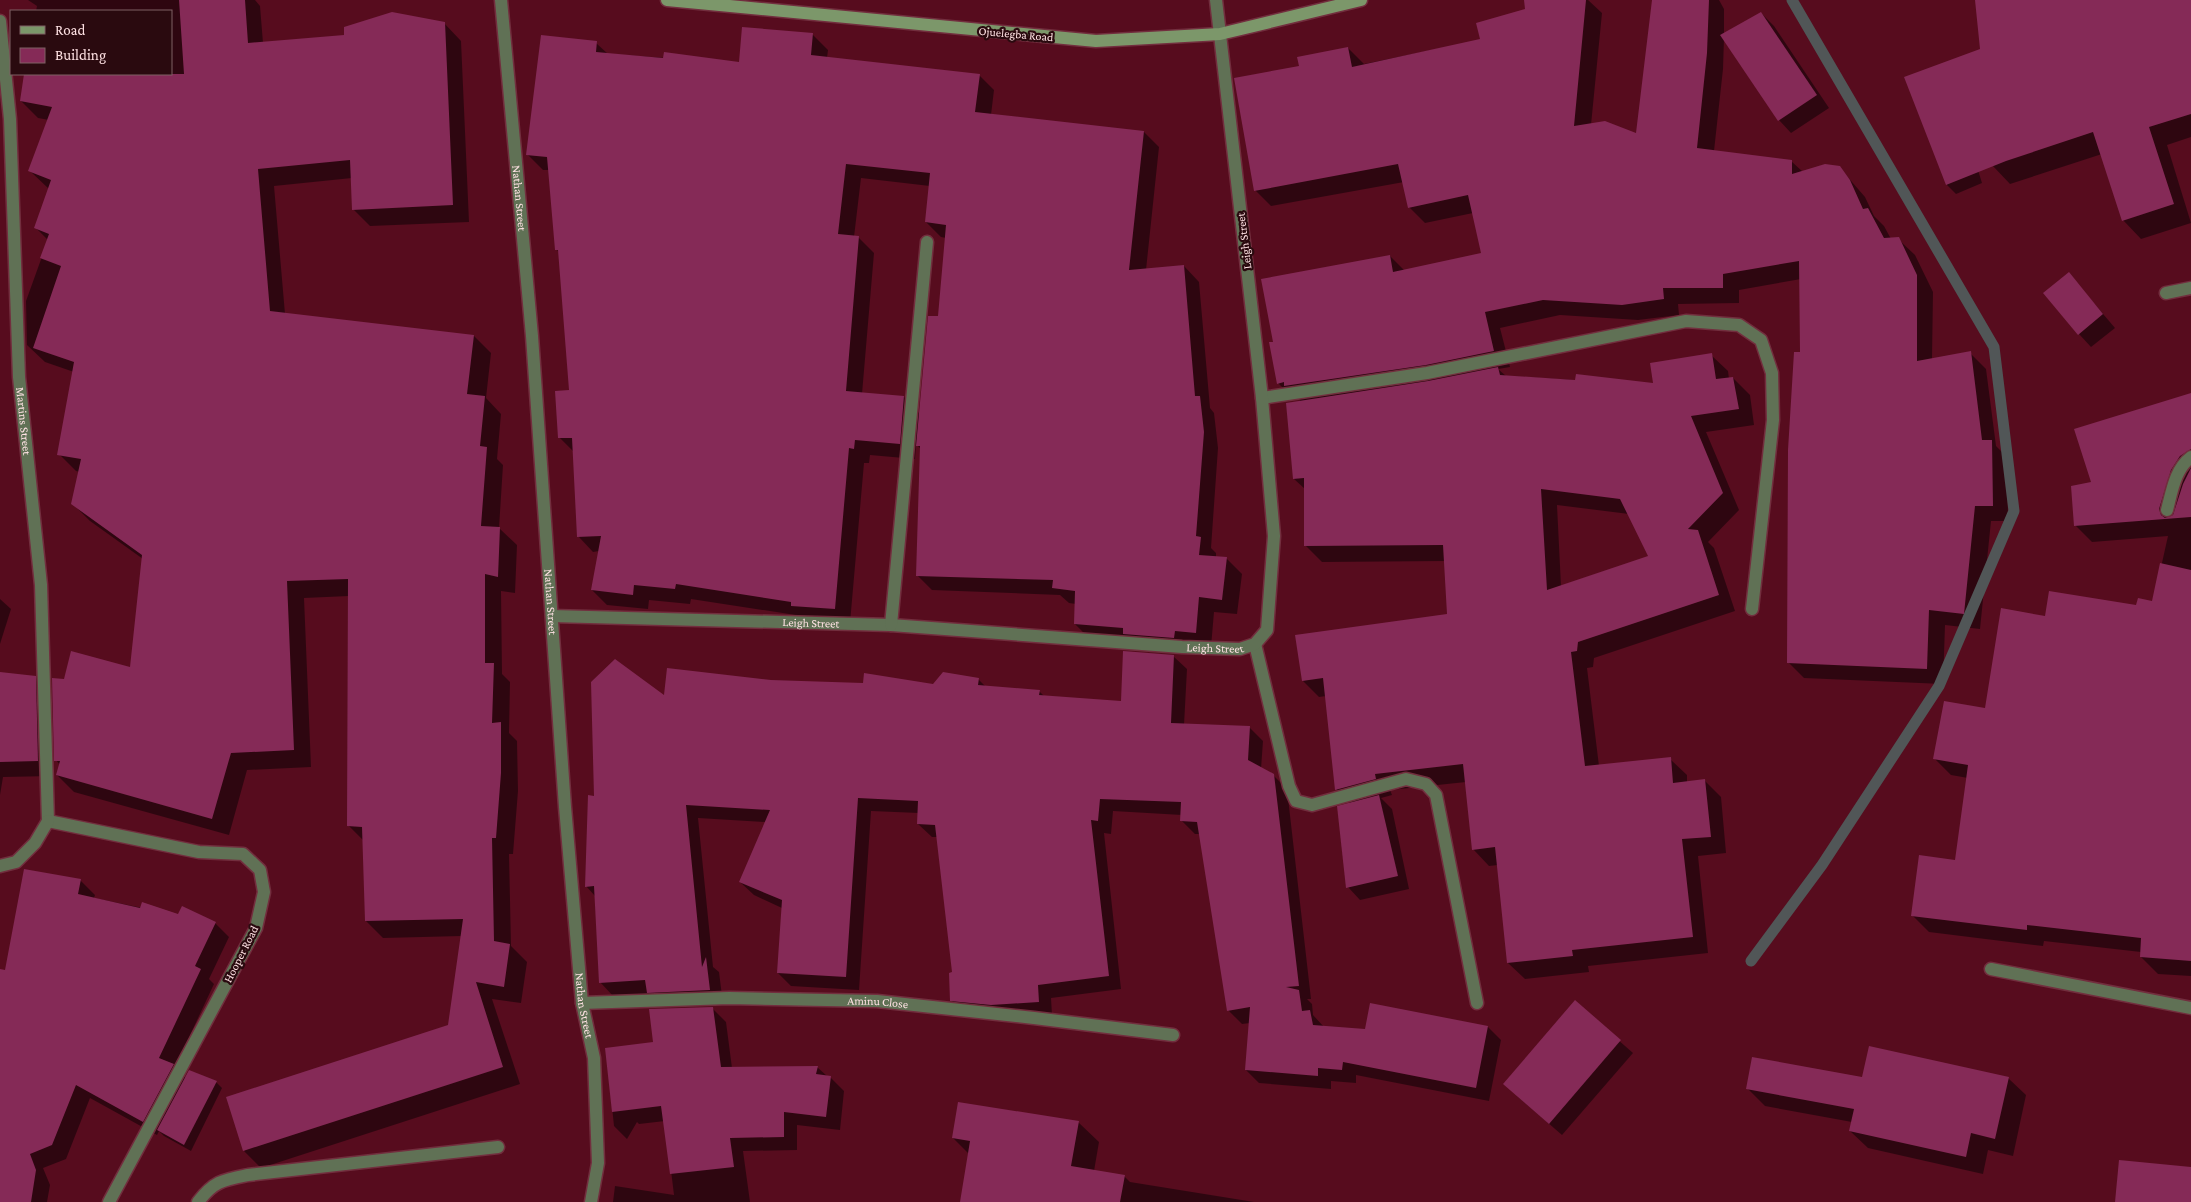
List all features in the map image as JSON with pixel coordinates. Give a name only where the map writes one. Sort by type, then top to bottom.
[{"type":"main road","name":"Ojuelegba Road","points":[[668,0],[1096,41],[1220,34],[1361,0]]},
{"type":"street","name":"Nathan Street","points":[[501,0],[532,336],[565,807],[582,1003],[594,1058],[598,1163],[591,1202]]},
{"type":"street","name":"Leigh Street","points":[[552,616],[891,625],[1240,649],[1255,644],[1267,630],[1274,536],[1262,398],[1216,0]]},
{"type":"street","name":"Martins Street","points":[[0,21],[10,119],[19,377],[41,585],[48,821]]},
{"type":"street","points":[[891,625],[927,242]]},
{"type":"street","points":[[2166,293],[2191,288]]},
{"type":"street","points":[[1262,398],[1427,373],[1686,321],[1739,324],[1761,340],[1772,373],[1773,420],[1752,609]]},
{"type":"street","points":[[2167,510],[2176,478],[2184,462],[2191,457]]},
{"type":"street","points":[[1255,644],[1289,786],[1296,801],[1312,806],[1406,779],[1426,784],[1436,795],[1477,1003]]},
{"type":"street","points":[[0,866],[16,862],[35,843],[48,821]]},
{"type":"street","name":"Hooper Road","points":[[48,821],[199,852],[243,854],[260,870],[264,892],[256,928],[109,1202]]},
{"type":"street","points":[[1991,969],[2191,1008]]},
{"type":"street","name":"Aminu Close","points":[[582,1003],[729,998],[876,1001],[1173,1035]]},
{"type":"street","points":[[198,1202],[209,1188],[222,1180],[230,1178],[498,1147]]},
{"type":"building","points":[[179,0],[245,0],[248,43],[344,35],[344,27],[392,12],[445,22],[453,205],[352,210],[350,160],[258,169],[270,311],[474,335],[467,394],[485,396],[480,446],[487,447],[481,526],[500,527],[498,577],[485,574],[485,663],[494,663],[492,723],[501,722],[501,773],[496,838],[492,838],[494,941],[510,944],[504,987],[476,982],[503,1067],[243,1151],[226,1097],[448,1025],[463,919],[365,921],[362,827],[347,826],[348,579],[287,581],[294,750],[231,753],[212,819],[56,775],[60,761],[54,761],[52,678],[64,679],[71,651],[130,667],[142,555],[71,504],[81,459],[57,455],[74,362],[33,348],[61,266],[40,258],[49,234],[34,228],[51,180],[28,171],[52,107],[20,101],[24,75],[184,74]]},
{"type":"building","points":[[1524,0],[1586,0],[1574,126],[1605,121],[1636,133],[1652,0],[1709,0],[1707,53],[1697,148],[1792,160],[1792,174],[1825,164],[1840,166],[1850,180],[1863,209],[1868,208],[1884,238],[1899,237],[1917,275],[1917,361],[1971,351],[1982,440],[1992,440],[1993,506],[1975,506],[1964,614],[1929,610],[1927,669],[1787,663],[1788,450],[1794,352],[1800,352],[1799,261],[1723,274],[1723,288],[1663,288],[1664,299],[1622,305],[1543,300],[1485,312],[1494,351],[1426,365],[1284,386],[1284,382],[1277,384],[1269,342],[1273,342],[1261,279],[1390,255],[1393,272],[1481,253],[1468,195],[1408,208],[1398,164],[1254,191],[1234,78],[1299,66],[1297,57],[1348,47],[1352,67],[1480,39],[1476,23],[1525,9]]},
{"type":"building","points":[[1975,0],[2191,0],[2191,114],[2149,127],[2174,204],[2122,221],[2093,132],[2006,161],[1946,185],[1904,77],[1980,49]]},
{"type":"building","points":[[1761,12],[1817,95],[1778,121],[1720,35]]},
{"type":"building","points":[[742,27],[813,33],[811,55],[980,74],[975,112],[1144,131],[1129,270],[1184,265],[1195,396],[1200,396],[1204,432],[1196,536],[1201,537],[1199,555],[1227,557],[1222,600],[1199,597],[1196,633],[1175,631],[1174,638],[1123,634],[1123,628],[1074,624],[1075,591],[1052,588],[1053,580],[916,576],[920,446],[916,446],[928,316],[938,316],[946,225],[925,222],[930,173],[846,164],[838,234],[859,236],[846,391],[904,396],[900,444],[855,440],[854,449],[849,448],[835,609],[791,606],[791,602],[676,584],[675,589],[634,585],[633,595],[591,590],[601,536],[577,537],[572,438],[558,438],[555,391],[569,390],[558,250],[555,250],[547,157],[526,155],[541,35],[597,41],[596,52],[663,58],[664,52],[739,62]]},
{"type":"building","points":[[2069,272],[2103,314],[2078,335],[2043,293]]},
{"type":"building","points":[[1712,353],[1716,379],[1733,377],[1739,409],[1691,416],[1723,493],[1688,529],[1698,530],[1719,595],[1578,642],[1577,651],[1571,652],[1585,766],[1671,757],[1673,783],[1705,779],[1711,837],[1682,839],[1693,937],[1572,950],[1573,956],[1507,963],[1495,847],[1472,850],[1463,764],[1375,774],[1376,779],[1335,790],[1323,678],[1302,681],[1295,635],[1447,614],[1443,545],[1304,546],[1304,478],[1293,479],[1286,403],[1428,381],[1498,367],[1500,375],[1575,380],[1576,374],[1653,383],[1650,363]],"holes":[[[1541,489],[1620,499],[1648,556],[1547,590]]]},
{"type":"building","points":[[2191,393],[2191,449],[2180,456],[2171,470],[2159,509],[2161,515],[2165,518],[2173,515],[2183,484],[2191,468],[2191,517],[2074,526],[2071,486],[2091,482],[2074,429]]},
{"type":"building","points":[[2160,563],[2191,570],[2191,961],[2140,957],[2141,938],[2027,925],[2027,930],[1911,916],[1919,855],[1955,860],[1968,765],[1933,759],[1944,701],[1985,708],[2001,608],[2045,616],[2049,591],[2136,605],[2138,598],[2152,601]]},
{"type":"building","points":[[1123,651],[1174,655],[1171,723],[1250,726],[1248,760],[1274,774],[1299,986],[1286,987],[1299,990],[1302,1011],[1310,1010],[1313,1025],[1365,1029],[1370,1003],[1488,1026],[1476,1088],[1343,1062],[1342,1070],[1318,1068],[1318,1076],[1245,1070],[1250,1007],[1227,1011],[1197,822],[1180,821],[1181,802],[1100,799],[1098,821],[1091,820],[1109,976],[1038,985],[1039,1002],[991,1005],[950,1001],[949,973],[952,972],[935,825],[917,824],[918,801],[858,798],[846,977],[777,973],[782,900],[739,882],[770,810],[686,805],[702,967],[706,957],[710,990],[647,993],[645,980],[599,983],[594,886],[585,887],[588,795],[594,796],[591,682],[615,659],[664,695],[667,668],[771,680],[863,683],[864,673],[933,684],[943,672],[979,678],[978,685],[1040,690],[1039,695],[1121,701]]},
{"type":"building","points":[[0,672],[36,676],[38,761],[0,762]]},
{"type":"building","points":[[1379,795],[1398,876],[1346,888],[1337,806]]},
{"type":"building","points":[[24,869],[81,879],[78,894],[140,908],[142,902],[178,914],[182,906],[216,922],[195,966],[201,969],[159,1058],[174,1064],[143,1122],[76,1085],[52,1145],[30,1154],[36,1170],[31,1202],[0,1202],[0,969],[5,970]]},
{"type":"building","points":[[1575,1000],[1621,1040],[1549,1124],[1503,1084]]},
{"type":"building","points":[[713,1007],[721,1067],[818,1066],[816,1074],[831,1076],[826,1117],[784,1112],[784,1137],[730,1138],[734,1167],[670,1174],[661,1106],[612,1112],[605,1048],[653,1042],[649,1009]]},
{"type":"building","points":[[1869,1046],[2009,1077],[1995,1139],[1971,1133],[1966,1157],[1849,1131],[1854,1109],[1746,1089],[1752,1057],[1862,1077]]},
{"type":"building","points":[[189,1070],[217,1081],[184,1145],[157,1130]]},
{"type":"building","points":[[958,1102],[1079,1121],[1071,1166],[1125,1175],[1120,1202],[960,1202],[970,1141],[952,1138]]},
{"type":"building","points":[[2119,1160],[2191,1167],[2191,1202],[2115,1202]]},
{"type":"waterway","points":[[1751,961],[1822,865],[1939,686],[2014,511],[1994,347],[1792,0]]}]
